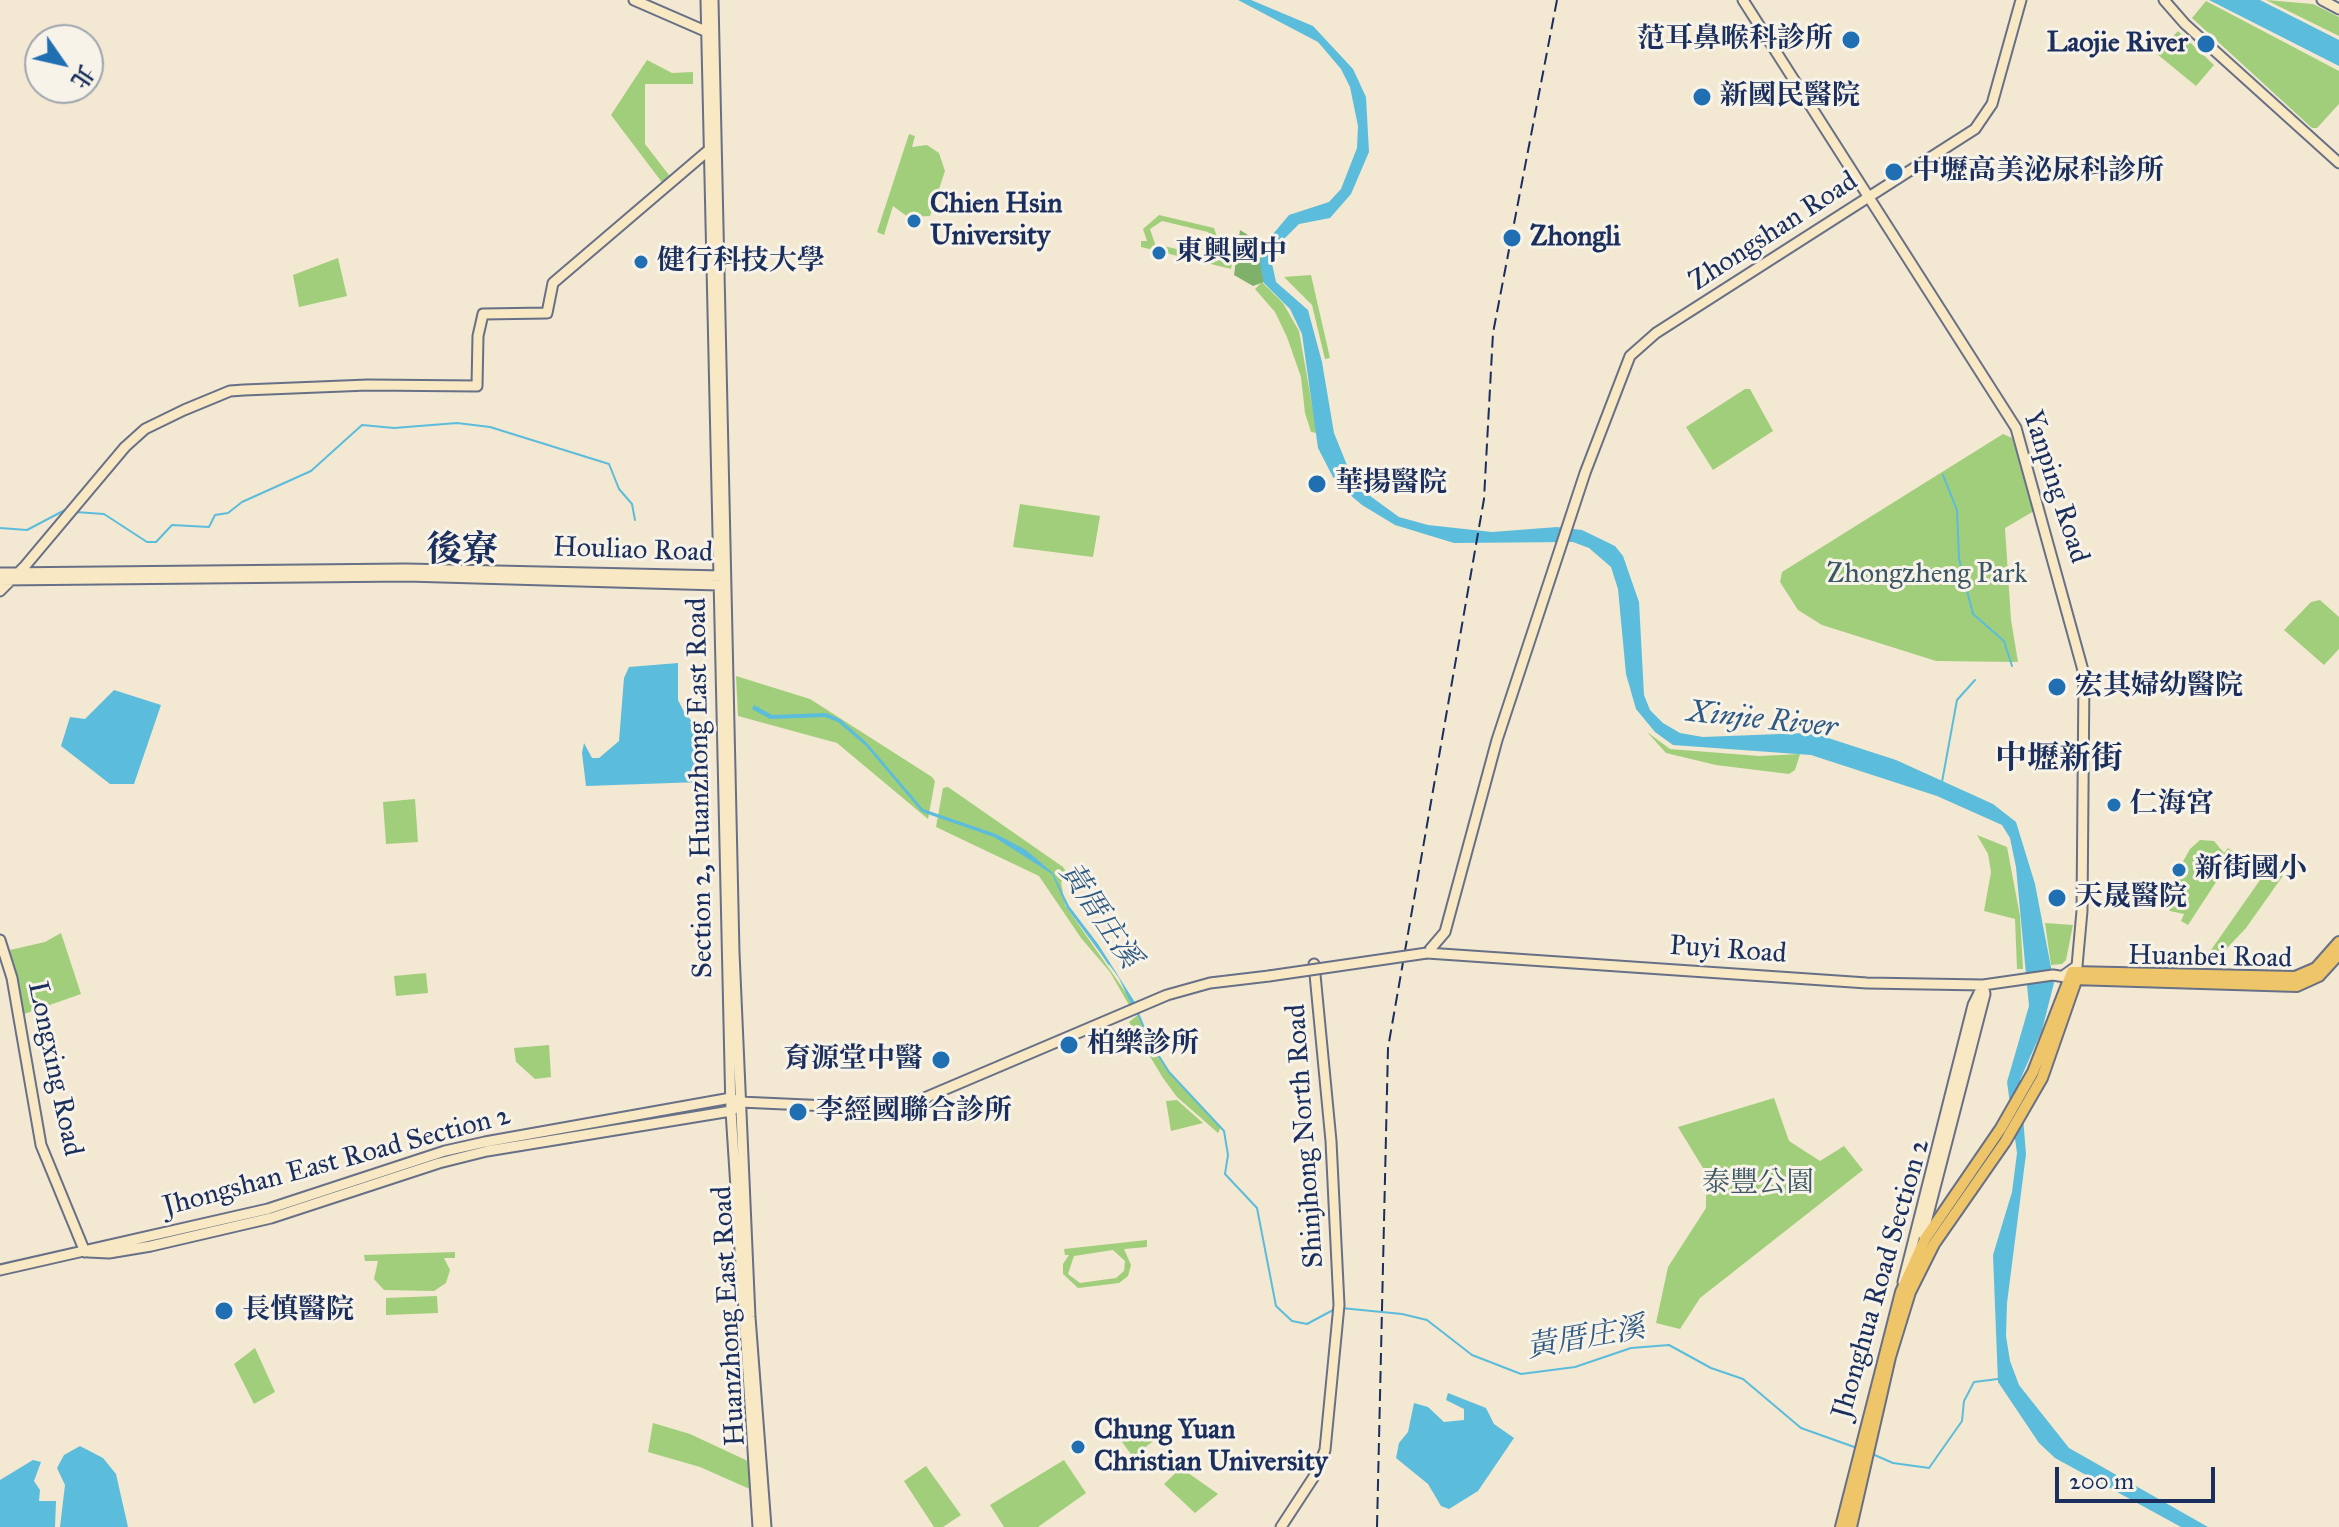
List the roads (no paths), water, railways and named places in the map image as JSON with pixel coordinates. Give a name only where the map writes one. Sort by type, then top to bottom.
[{"type":"main road","name":"Huanbei Road","points":[[2070,974],[2285,978],[2308,974],[2339,942]]},
{"type":"main road","name":"Huanbei Road","points":[[2070,974],[2297,986],[2319,976],[2339,954]]},
{"type":"main road","name":"Yanping Road","points":[[2038,1075],[2070,974]]},
{"type":"main road","points":[[1929,1242],[2038,1075]]},
{"type":"main road","points":[[1929,1242],[2005,1142],[2038,1075]]},
{"type":"main road","name":"Jhonghua Road Section 2","points":[[1851,1527],[1864,1451],[1901,1292],[1929,1242]]},
{"type":"main road","name":"Jhonghua Road Section 2","points":[[1841,1527],[1900,1323],[1929,1242]]},
{"type":"street","points":[[634,0],[710,33]]},
{"type":"street","points":[[706,0],[710,33]]},
{"type":"street","points":[[710,33],[713,0]]},
{"type":"street","name":"Yanping Road","points":[[1743,0],[2016,428],[2082,656],[2082,911],[2070,974]]},
{"type":"street","name":"Zhongshan Road","points":[[1427,953],[1445,932],[1497,740],[1569,520],[1623,373],[1636,347],[1975,129],[1992,104],[2021,0]]},
{"type":"street","points":[[2154,0],[2179,17]]},
{"type":"street","points":[[2164,0],[2339,163]]},
{"type":"street","points":[[2322,0],[2339,9]]},
{"type":"street","name":"Section 2, Huanzhong East Road","points":[[710,33],[735,1100],[731,1111]]},
{"type":"street","points":[[0,591],[125,447],[145,429],[184,410],[230,391],[368,385],[477,386],[478,336],[483,314],[547,313],[553,283],[713,147]]},
{"type":"street","name":"Houliao Road","points":[[0,573],[15,576],[406,569],[721,579]]},
{"type":"street","name":"Houliao Road","points":[[0,580],[15,576]]},
{"type":"street","name":"Longxing Road","points":[[0,940],[12,978],[41,1145],[85,1252]]},
{"type":"street","name":"Puyi Road","points":[[1136,1008],[1188,988],[1427,953],[1867,983],[1983,985],[2070,974]]},
{"type":"street","name":"Shinjhong North Road","points":[[1281,1527],[1315,1475],[1325,1450],[1338,1309],[1331,1141],[1314,964]]},
{"type":"street","points":[[1901,1292],[1973,1005],[1983,985]]},
{"type":"street","name":"Jhonghua Road Section 2","points":[[1929,1242],[1923,1234],[1985,994],[1983,985]]},
{"type":"street","name":"Jhongshan East Road Section 2","points":[[85,1252],[106,1244],[268,1209],[456,1148],[735,1100],[895,1109],[1136,1008]]},
{"type":"street","name":"Huanzhong East Road","points":[[735,1100],[766,1527]]},
{"type":"street","name":"Jhongshan East Road Section 2","points":[[85,1252],[109,1253],[151,1246],[271,1218],[439,1163],[487,1151],[731,1111]]},
{"type":"street","name":"Huanzhong East Road","points":[[731,1111],[758,1527]]},
{"type":"street","points":[[0,1270],[85,1252]]},
{"type":"water","points":[[1238,0],[1251,0],[1313,26],[1353,69],[1366,97],[1369,152],[1351,194],[1330,218],[1299,224],[1275,248],[1271,259],[1276,282],[1308,310],[1322,362],[1334,433],[1355,485],[1399,517],[1428,525],[1492,532],[1557,527],[1582,530],[1615,546],[1623,556],[1639,602],[1644,695],[1650,710],[1663,723],[1680,733],[1703,737],[1805,733],[1822,736],[1896,760],[1993,804],[2016,822],[2035,884],[2054,983],[2042,1030],[2020,1080],[2026,1154],[2007,1303],[2006,1336],[2010,1361],[2019,1385],[2069,1448],[2208,1527],[2181,1527],[2055,1458],[2039,1443],[1998,1382],[1993,1255],[2012,1192],[2017,1153],[2007,1082],[2029,1006],[2016,867],[2010,838],[2002,825],[1937,796],[1811,755],[1673,745],[1655,732],[1636,709],[1626,674],[1618,589],[1611,567],[1589,548],[1573,542],[1454,543],[1395,525],[1362,505],[1336,483],[1318,448],[1302,334],[1290,309],[1264,283],[1260,264],[1263,246],[1289,215],[1329,202],[1341,189],[1357,148],[1358,126],[1350,87],[1341,69],[1318,42]]},
{"type":"water","points":[[2209,0],[2260,0],[2339,40],[2339,66]]},
{"type":"water","points":[[678,663],[678,700],[685,714],[701,730],[700,782],[586,786],[582,753],[584,743],[592,758],[599,758],[619,741],[624,678],[629,667]]},
{"type":"water","points":[[114,690],[161,705],[134,784],[110,784],[61,746],[70,717],[85,719]]},
{"type":"water","points":[[754,705],[772,715],[826,713],[840,719],[867,743],[923,809],[996,834],[1026,850],[1053,873],[1069,906],[1098,944],[1136,1004],[1132,1006],[1119,978],[1067,908],[1052,874],[994,837],[922,812],[865,745],[838,722],[825,717],[770,719],[752,709]]},
{"type":"water","points":[[1448,1393],[1486,1408],[1494,1424],[1514,1438],[1478,1491],[1449,1509],[1441,1506],[1428,1484],[1396,1458],[1399,1443],[1408,1432],[1414,1403],[1428,1407],[1444,1422],[1464,1420],[1464,1409],[1446,1400]]},
{"type":"water","points":[[80,1446],[103,1458],[116,1474],[128,1527],[60,1527],[65,1485],[57,1468],[64,1455]]},
{"type":"water","points":[[33,1460],[41,1462],[34,1481],[40,1490],[39,1501],[56,1501],[55,1527],[0,1527],[0,1480]]},
{"type":"waterway","points":[[75,512],[104,514],[147,542],[156,542],[172,525],[209,527],[215,515],[228,513],[242,502],[311,471],[362,425],[394,428],[457,423],[490,427],[609,464],[619,489],[632,504],[635,520]]},
{"type":"waterway","points":[[1943,475],[1957,510],[1959,559],[1973,614],[2004,641],[2012,666]]},
{"type":"waterway","points":[[0,528],[27,530],[65,510]]},
{"type":"waterway","points":[[1942,782],[1957,700],[1975,680]]},
{"type":"waterway","name":"黃厝庄溪","points":[[1095,943],[1109,964]]},
{"type":"waterway","name":"黃厝庄溪","points":[[1137,1011],[1150,1042],[1169,1072],[1224,1131],[1228,1155],[1225,1174],[1257,1208],[1276,1306],[1292,1321],[1307,1324],[1335,1309]]},
{"type":"waterway","name":"黃厝庄溪","points":[[1341,1308],[1402,1314],[1427,1320],[1472,1355],[1521,1374],[1575,1367],[1631,1348],[1669,1345],[1711,1368],[1743,1379],[1801,1428],[1857,1448]]},
{"type":"waterway","name":"黃厝庄溪","points":[[1870,1453],[1893,1463],[1929,1468],[1962,1421],[1964,1401],[1974,1382],[1998,1379]]},
{"type":"railway","points":[[1377,1527],[1388,1048],[1484,499],[1493,333],[1557,0]]},
{"type":"place","name":"范耳鼻喉科診所","points":[[1851,40]]},
{"type":"place","name":"Laojie River","points":[[2206,44]]},
{"type":"place","name":"新國民醫院","points":[[1702,97]]},
{"type":"place","name":"中壢高美泌尿科診所","points":[[1894,172]]},
{"type":"place","name":"Chien Hsin University","points":[[914,221]]},
{"type":"place","name":"Zhongli","points":[[1512,238]]},
{"type":"place","name":"東興國中","points":[[1159,253]]},
{"type":"place","name":"健行科技大學","points":[[641,262]]},
{"type":"place","name":"華揚醫院","points":[[1317,484]]},
{"type":"place","name":"宏其婦幼醫院","points":[[2057,687]]},
{"type":"place","name":"仁海宮","points":[[2114,805]]},
{"type":"place","name":"新街國小","points":[[2179,870]]},
{"type":"place","name":"天晟醫院","points":[[2057,898]]},
{"type":"place","name":"柏樂診所","points":[[1069,1045]]},
{"type":"place","name":"育源堂中醫","points":[[941,1060]]},
{"type":"place","name":"李經國聯合診所","points":[[798,1112]]},
{"type":"place","name":"長慎醫院","points":[[224,1311]]},
{"type":"place","name":"Chung Yuan Christian University","points":[[1078,1447]]},
{"type":"district","name":"後寮","points":[[462,552]]},
{"type":"district","name":"中壢新街","points":[[2059,760]]},
{"type":"park label","name":"Zhongzheng Park","points":[[1927,575]]},
{"type":"park label","name":"泰豐公園","points":[[1758,1184]]},
{"type":"water label","name":"Xinjie River","points":[[1762,721]]}]
